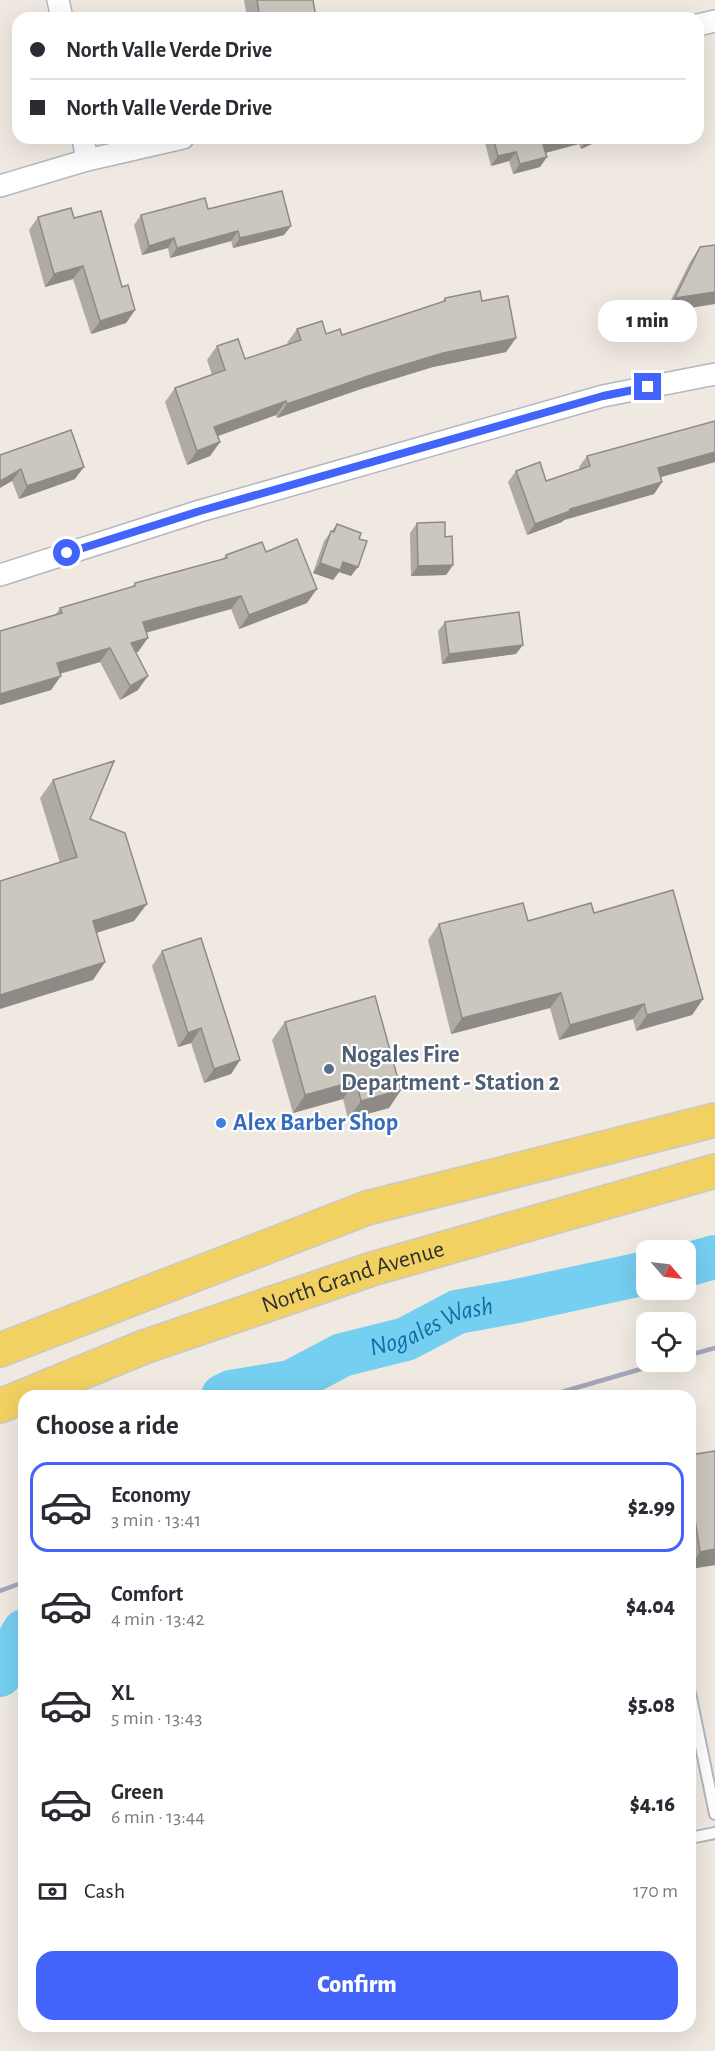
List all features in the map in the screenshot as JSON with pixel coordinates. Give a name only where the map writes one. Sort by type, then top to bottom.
[{"type":"main road","points":[[0,1350],[367,1208],[715,1120]]},
{"type":"main road","name":"North Grand Avenue","points":[[39,1390],[144,1347],[372,1269],[715,1171]]},
{"type":"main road","name":"North Grand Avenue","points":[[0,1406],[18,1399]]},
{"type":"street","points":[[84,144],[87,160]]},
{"type":"street","points":[[0,186],[87,160],[157,144]]},
{"type":"street","points":[[0,575],[200,511],[603,396],[715,374]]},
{"type":"lane","points":[[696,1722],[715,1814]]},
{"type":"lane","points":[[696,1837],[715,1833]]},
{"type":"building","points":[[257,0],[313,0],[315,12],[259,12]]},
{"type":"building","points":[[495,144],[547,144],[543,145],[547,157],[520,164],[516,152],[498,156]]},
{"type":"building","points":[[282,191],[291,226],[240,238],[238,231],[177,248],[174,238],[149,246],[141,215],[205,198],[208,209]]},
{"type":"building","points":[[71,208],[74,218],[101,211],[122,287],[128,285],[135,310],[100,321],[83,266],[54,274],[38,217]]},
{"type":"building","points":[[715,245],[715,292],[675,298],[700,247]]},
{"type":"building","points":[[480,291],[482,301],[508,296],[516,338],[443,353],[287,404],[286,401],[214,427],[220,442],[197,451],[175,388],[225,370],[217,346],[238,339],[245,359],[301,340],[297,329],[322,321],[326,334],[340,329],[342,335],[445,301],[445,298]]},
{"type":"building","points":[[715,421],[715,452],[658,468],[662,482],[570,509],[570,511],[535,524],[516,471],[540,462],[546,481],[590,466],[587,456]]},
{"type":"building","points":[[71,430],[84,467],[27,486],[21,469],[0,481],[0,455]]},
{"type":"building","points":[[445,522],[445,537],[452,536],[453,565],[418,566],[417,523]]},
{"type":"building","points":[[337,524],[361,533],[359,539],[367,541],[358,567],[343,562],[340,570],[320,563],[331,531],[334,532]]},
{"type":"building","points":[[297,539],[317,589],[249,615],[241,596],[143,622],[148,638],[131,643],[148,676],[130,686],[110,648],[57,663],[61,676],[0,694],[0,631],[62,613],[60,608],[135,586],[135,583],[227,558],[226,555],[262,542],[266,552]]},
{"type":"building","points":[[519,612],[523,645],[449,654],[445,622]]},
{"type":"building","points":[[114,761],[90,819],[125,833],[147,904],[93,921],[105,962],[0,995],[0,881],[77,857],[53,780]]},
{"type":"building","points":[[673,890],[703,999],[647,1015],[644,1004],[570,1025],[561,993],[462,1018],[439,924],[523,903],[528,921],[591,903],[594,913]]},
{"type":"building","points":[[201,938],[240,1060],[214,1069],[201,1028],[188,1033],[162,951]]},
{"type":"building","name":"Nogales Fire Department - Station 2","points":[[375,996],[401,1090],[361,1101],[356,1081],[305,1095],[285,1022]]},
{"type":"building","points":[[715,1451],[715,1549],[700,1552],[696,1526],[696,1454]]},
{"type":"waterway","name":"Nogales Wash","points":[[696,1262],[715,1257]]},
{"type":"waterway","name":"Nogales Wash","points":[[243,1390],[291,1382],[342,1355],[406,1339],[457,1312],[636,1275]]},
{"type":"waterway","name":"Nogales Wash","points":[[0,1675],[18,1642]]},
{"type":"railway","points":[[696,1353],[715,1348]]},
{"type":"railway","points":[[569,1390],[636,1370]]},
{"type":"railway","points":[[0,1591],[18,1584]]},
{"type":"place","name":"Nogales Fire Department - Station 2","points":[[329,1069]]},
{"type":"place","name":"Alex Barber Shop","points":[[221,1123]]},
{"type":"route","points":[[67,553],[200,511],[603,396],[648,387]]}]
